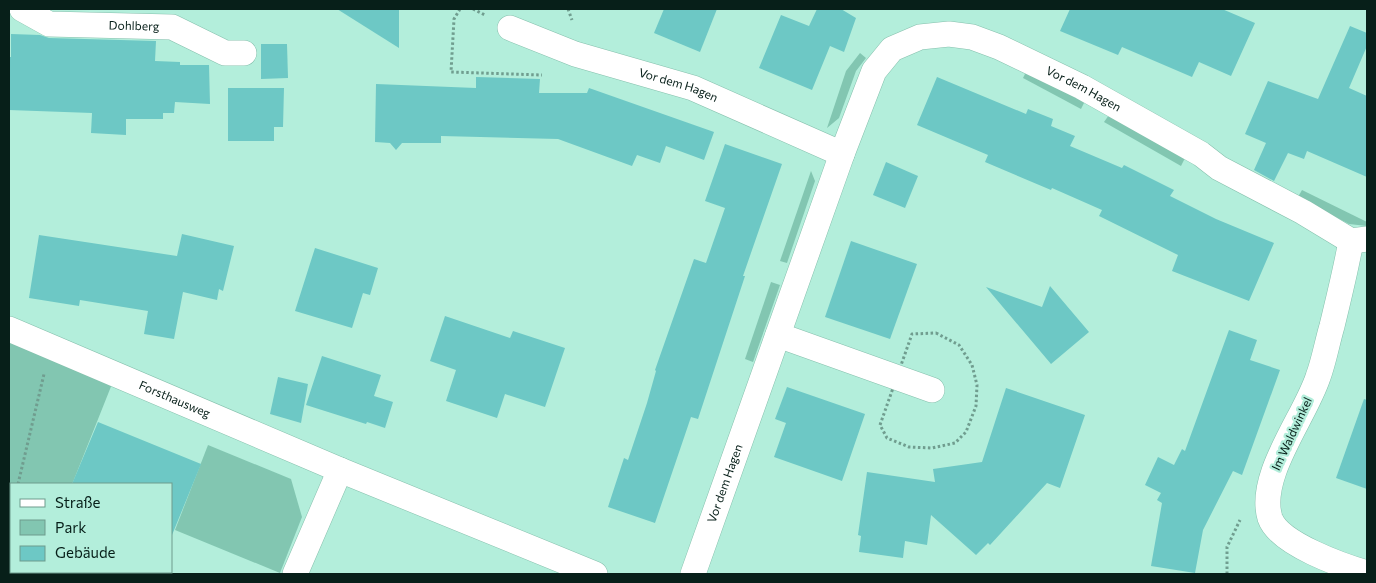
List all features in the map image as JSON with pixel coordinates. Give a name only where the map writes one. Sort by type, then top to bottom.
[{"type":"street","name":"Dohlberg","points":[[22,9],[49,24],[172,27],[225,53],[244,52]]},
{"type":"street","name":"Vor dem Hagen","points":[[510,28],[575,54],[693,88],[842,154]]},
{"type":"street","name":"Vor dem Hagen","points":[[694,574],[842,154],[874,71],[892,49],[920,37],[948,34],[972,37],[999,47],[1082,87],[1201,154],[1219,168],[1359,240]]},
{"type":"street","name":"Im Waldwinkel","points":[[1359,240],[1347,266],[1318,379],[1270,480],[1268,502],[1271,519],[1277,528],[1299,546],[1367,573]]},
{"type":"street","name":"Forsthausweg","points":[[9,329],[340,470],[595,574]]},
{"type":"street","points":[[778,335],[932,390]]},
{"type":"street","points":[[295,574],[340,470]]},
{"type":"path","points":[[460,9],[454,19],[451,72],[566,75],[575,54]]},
{"type":"path","points":[[18,483],[50,347]]},
{"type":"green space","points":[[860,53],[866,58],[856,71],[839,118],[827,128],[846,71]]},
{"type":"green space","points":[[1027,70],[1085,101],[1081,109],[1023,78]]},
{"type":"green space","points":[[1109,115],[1185,158],[1181,166],[1104,122]]},
{"type":"green space","points":[[811,171],[815,181],[787,263],[780,261]]},
{"type":"green space","points":[[1302,190],[1367,222],[1367,226],[1349,224],[1298,197]]},
{"type":"green space","points":[[771,282],[780,285],[753,362],[745,359]]},
{"type":"green space","points":[[9,334],[114,379],[72,483],[10,483],[10,573],[64,574],[9,574]]},
{"type":"green space","points":[[208,445],[291,479],[302,517],[280,573],[175,530]]},
{"type":"building","points":[[337,9],[399,9],[399,48]]},
{"type":"building","points":[[664,9],[717,9],[700,52],[654,33]]},
{"type":"building","points":[[817,9],[841,9],[856,18],[844,52],[830,46],[812,90],[759,68],[781,15],[809,26]]},
{"type":"building","points":[[1070,9],[1222,9],[1255,23],[1231,76],[1199,62],[1192,77],[1122,47],[1118,55],[1060,31]]},
{"type":"building","points":[[1350,26],[1367,33],[1367,46],[1349,88],[1367,96],[1367,177],[1307,151],[1304,159],[1288,153],[1274,181],[1254,170],[1266,143],[1245,134],[1268,81],[1318,99]]},
{"type":"building","points":[[11,34],[40,35],[49,38],[156,41],[155,61],[180,62],[180,65],[209,65],[210,104],[175,102],[174,113],[163,113],[163,119],[126,119],[126,135],[91,133],[92,113],[9,110]]},
{"type":"building","points":[[261,44],[287,44],[288,78],[261,79]]},
{"type":"building","points":[[476,77],[540,79],[539,93],[587,93],[589,88],[714,132],[704,160],[666,146],[660,163],[637,155],[632,166],[558,139],[441,136],[441,143],[402,143],[396,150],[390,143],[375,142],[376,84],[476,88]]},
{"type":"building","points":[[937,77],[1026,114],[1028,109],[1053,119],[1051,126],[1075,136],[1070,146],[1122,168],[1124,165],[1174,190],[1170,196],[1216,219],[1274,243],[1249,301],[1172,271],[1178,255],[1099,216],[1102,210],[985,162],[988,155],[917,125]]},
{"type":"building","points":[[228,88],[284,88],[283,127],[274,127],[274,141],[228,141]]},
{"type":"building","points":[[725,144],[782,164],[743,276],[745,276],[698,419],[691,417],[655,523],[608,507],[624,458],[628,460],[647,403],[655,370],[694,259],[706,263],[725,208],[705,201]]},
{"type":"building","points":[[886,162],[918,176],[905,208],[873,195]]},
{"type":"building","points":[[182,234],[234,246],[223,291],[219,289],[217,300],[183,292],[174,339],[144,334],[148,311],[80,300],[79,306],[29,298],[39,235],[177,256]]},
{"type":"building","points":[[851,241],[917,264],[890,339],[825,317]]},
{"type":"building","points":[[315,248],[378,268],[370,295],[363,293],[352,328],[295,311]]},
{"type":"building","points":[[1050,286],[1089,332],[1051,364],[986,287],[1042,307]]},
{"type":"building","points":[[445,316],[510,338],[513,331],[565,348],[545,407],[505,394],[497,418],[446,401],[456,370],[430,361]]},
{"type":"building","points":[[1229,330],[1257,340],[1250,360],[1280,370],[1242,475],[1233,471],[1203,530],[1195,573],[1151,566],[1162,503],[1157,500],[1161,493],[1145,485],[1158,457],[1174,465],[1182,449],[1185,451]]},
{"type":"building","points":[[322,356],[381,375],[374,396],[393,402],[385,428],[306,405]]},
{"type":"building","points":[[278,377],[308,384],[301,423],[270,414]]},
{"type":"building","points":[[787,387],[865,414],[842,481],[774,457],[786,423],[775,419]]},
{"type":"building","points":[[1006,388],[1085,415],[1060,488],[1047,483],[990,545],[988,543],[976,555],[931,515],[927,545],[905,541],[903,558],[859,552],[861,536],[858,535],[867,472],[935,482],[933,469],[982,462]]},
{"type":"building","points":[[1364,399],[1367,400],[1367,489],[1336,478]]},
{"type":"building","points":[[98,422],[201,464],[172,535],[172,483],[72,483]]}]
